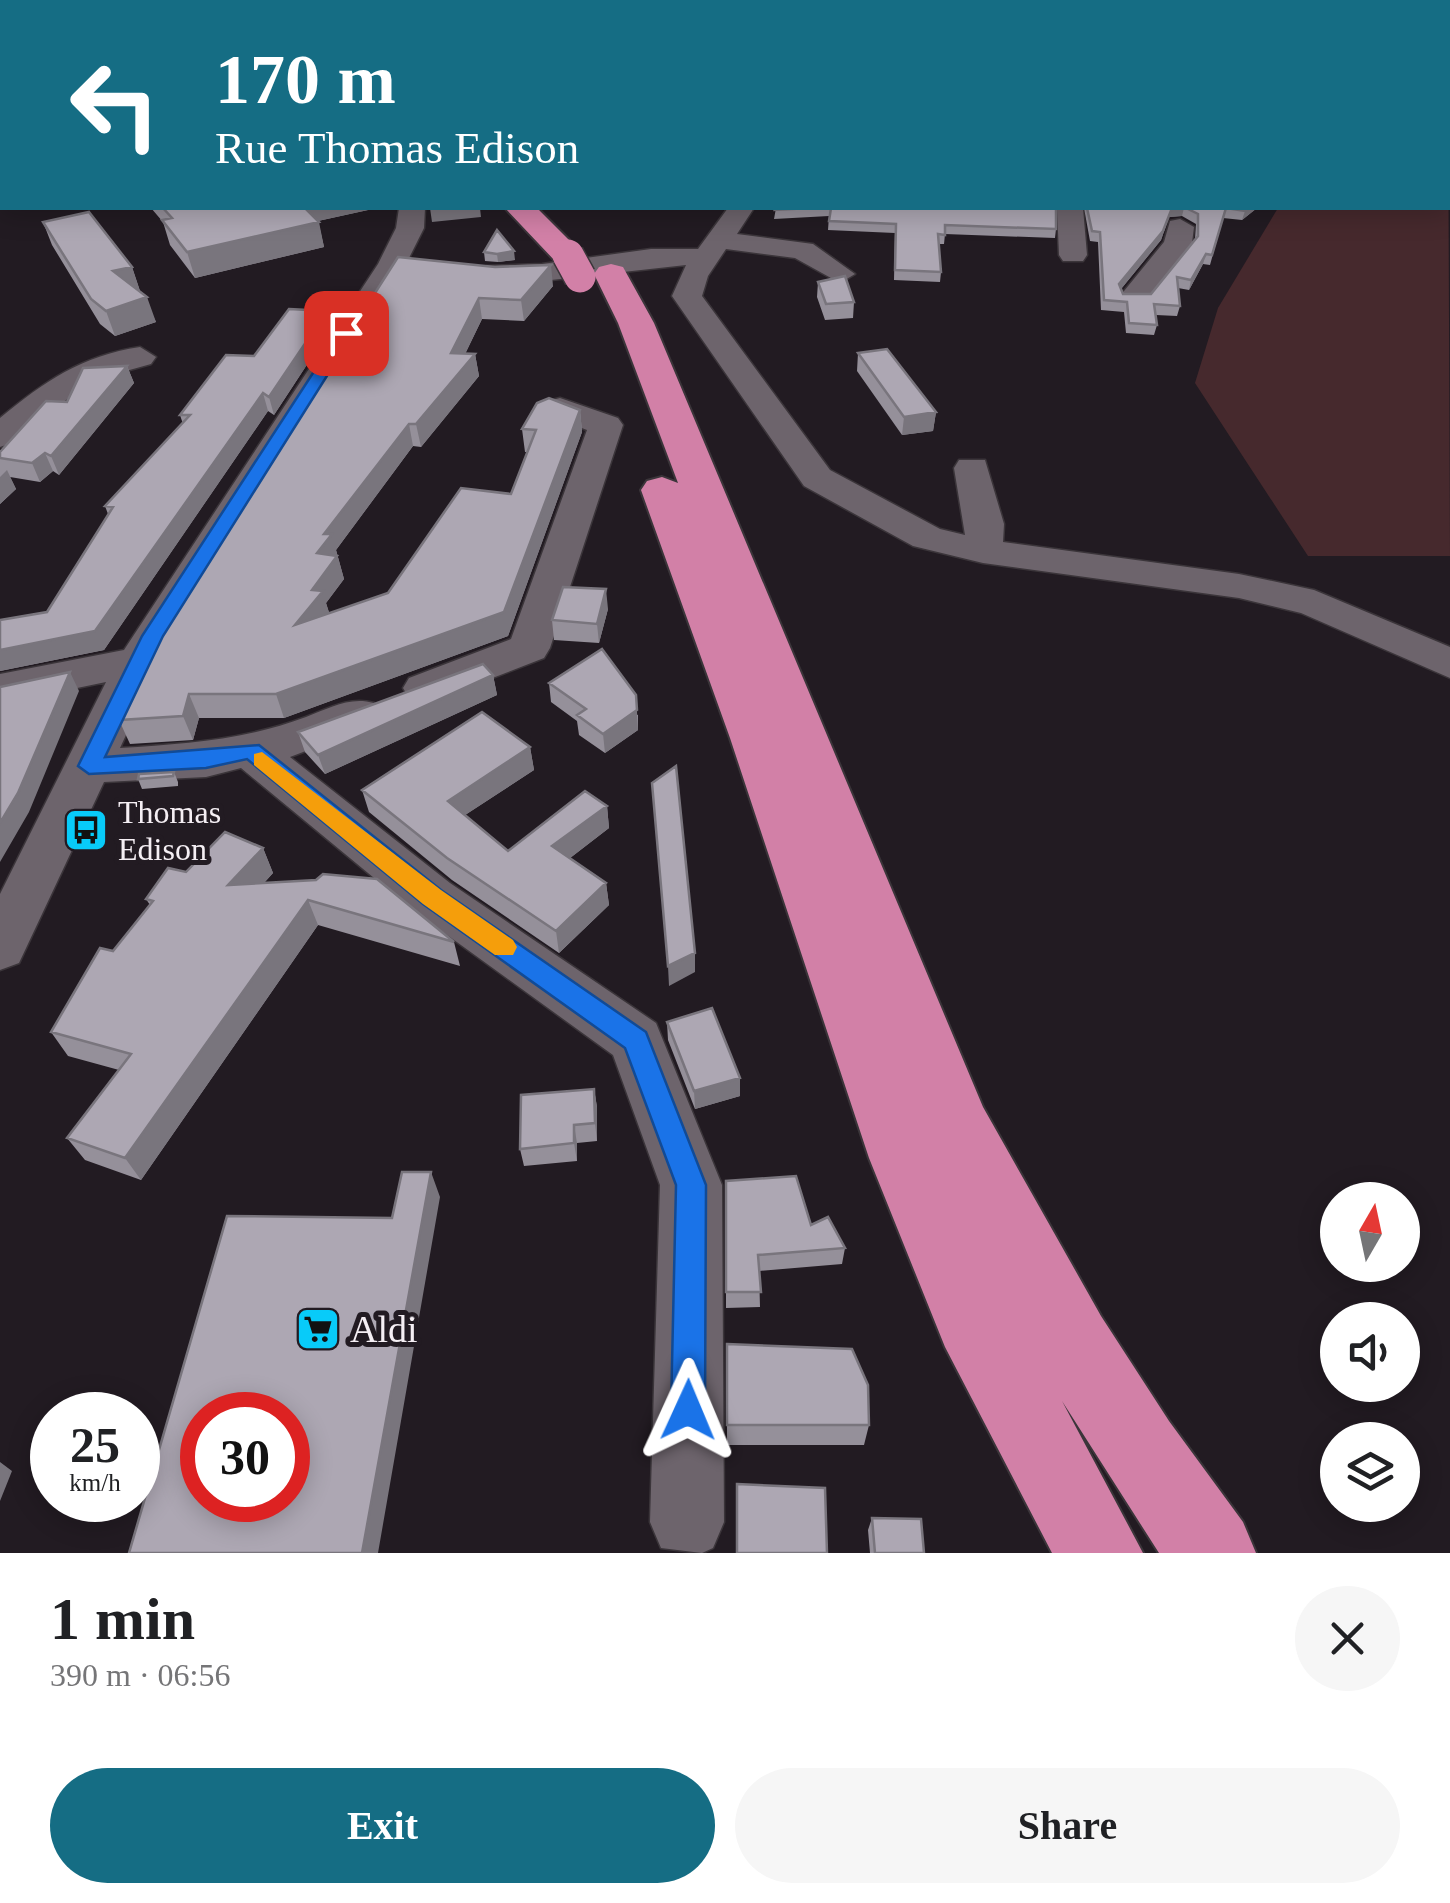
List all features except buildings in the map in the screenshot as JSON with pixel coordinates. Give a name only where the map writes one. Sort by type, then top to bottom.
[{"type":"highway","points":[[522,210],[589,265],[905,1158],[973,1319],[1098,1553]]},
{"type":"highway","points":[[557,210],[589,265],[636,323],[955,1122],[1014,1241],[1076,1347],[1170,1498],[1212,1553]]},
{"type":"street","points":[[412,210],[410,228],[426,268]]},
{"type":"street","points":[[740,210],[686,296],[816,478],[927,538],[982,551],[1239,586],[1314,603],[1450,664]]},
{"type":"street","points":[[1070,210],[1073,256]]},
{"type":"street","points":[[1136,296],[1190,223],[1162,220],[1157,210]]},
{"type":"street","points":[[426,268],[513,275],[713,249],[803,250],[840,274]]},
{"type":"street","points":[[0,948],[138,661],[426,268]]},
{"type":"street","points":[[0,436],[71,376],[101,361],[140,357]]},
{"type":"street","points":[[89,766],[206,760],[251,751],[530,648],[606,426],[560,408]]},
{"type":"street","points":[[972,468],[985,524],[982,551]]},
{"type":"street","points":[[0,689],[138,661]]},
{"type":"street","points":[[251,751],[432,897],[636,1040],[691,1185],[687,1522]]},
{"type":"shaded area","points":[[1277,210],[1449,210],[1450,556],[1308,556],[1195,383],[1218,308]]},
{"type":"slow traffic","points":[[262,760],[432,897],[504,947]]},
{"type":"place","name":"Thomas Edison","points":[[86,830]]},
{"type":"place","name":"Aldi","points":[[318,1329]]},
{"type":"route","points":[[346,333],[152,636],[89,766],[206,760],[251,751],[432,897],[636,1040],[691,1185],[688,1410]]}]
